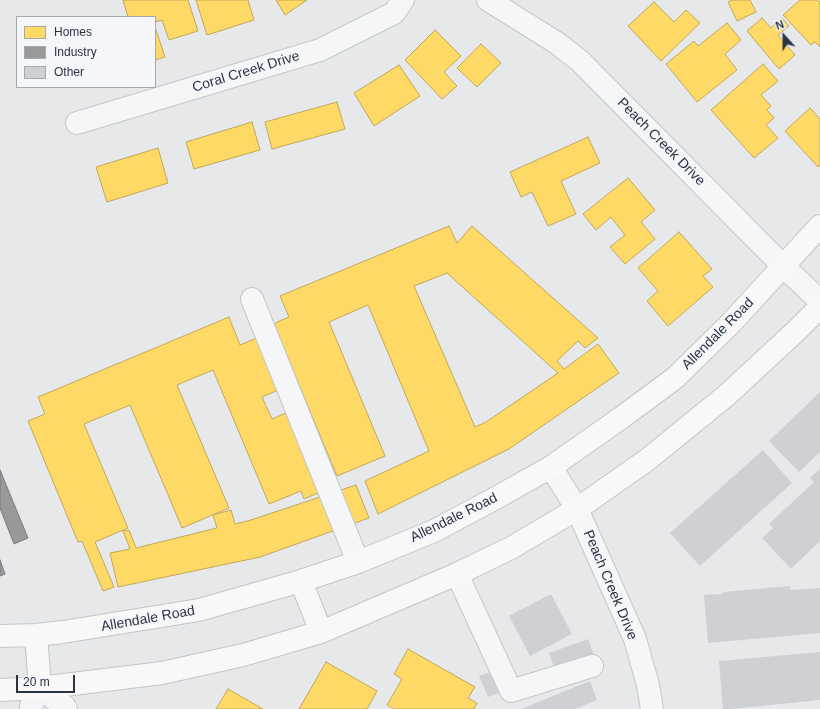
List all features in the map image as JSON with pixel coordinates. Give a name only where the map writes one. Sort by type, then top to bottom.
[{"type":"main road","name":"Allendale Road","points":[[0,636],[36,635],[86,629],[199,610],[301,581],[358,562],[434,531],[551,467],[675,378],[731,322],[820,226]]},
{"type":"main road","points":[[0,690],[40,688],[162,673],[243,655],[321,632],[458,574],[511,548],[577,509],[647,460],[727,396],[820,307]]},
{"type":"main road","points":[[301,581],[321,632]]},
{"type":"main road","points":[[36,635],[40,688]]},
{"type":"street","name":"Coral Creek Drive","points":[[77,123],[320,50],[394,12],[403,0]]},
{"type":"street","name":"Peach Creek Drive","points":[[488,0],[557,43],[580,61],[783,266],[820,301]]},
{"type":"street","points":[[252,299],[358,562]]},
{"type":"street","name":"Peach Creek Drive","points":[[551,467],[577,509],[635,639],[648,685],[652,709]]},
{"type":"street","points":[[458,574],[512,691],[592,666]]},
{"type":"street","points":[[31,709],[40,688],[66,709]]},
{"type":"building: Homes","points":[[123,0],[188,0],[198,31],[169,40],[162,20],[156,22],[156,16],[128,16]]},
{"type":"building: Homes","points":[[196,0],[248,0],[254,20],[207,35]]},
{"type":"building: Homes","points":[[276,0],[307,0],[285,15]]},
{"type":"building: Homes","points":[[732,0],[750,0],[756,12],[737,21],[728,2]]},
{"type":"building: Homes","points":[[800,0],[818,0],[820,2],[820,47],[815,42],[811,45],[783,15]]},
{"type":"building: Homes","points":[[654,2],[674,22],[686,10],[700,23],[661,61],[628,26]]},
{"type":"building: Homes","points":[[762,18],[771,28],[782,18],[789,26],[778,35],[795,55],[779,69],[747,31]]},
{"type":"building: Homes","points":[[727,23],[741,40],[725,54],[737,70],[697,102],[666,64],[694,41],[698,46]]},
{"type":"building: Homes","points":[[156,30],[165,57],[156,60]]},
{"type":"building: Homes","points":[[435,30],[461,56],[444,72],[457,86],[442,99],[405,60]]},
{"type":"building: Homes","points":[[481,44],[501,63],[477,87],[457,68]]},
{"type":"building: Homes","points":[[763,64],[778,81],[761,95],[771,106],[767,110],[774,118],[766,125],[778,138],[754,158],[711,110]]},
{"type":"building: Homes","points":[[399,65],[420,96],[374,126],[354,93]]},
{"type":"building: Homes","points":[[337,102],[345,129],[272,149],[265,122]]},
{"type":"building: Homes","points":[[810,108],[820,119],[820,165],[818,167],[785,131]]},
{"type":"building: Homes","points":[[252,122],[260,150],[194,169],[186,142]]},
{"type":"building: Homes","points":[[588,137],[600,163],[561,181],[576,214],[548,226],[532,192],[521,197],[510,172]]},
{"type":"building: Homes","points":[[158,148],[168,183],[107,202],[96,167]]},
{"type":"building: Homes","points":[[628,178],[655,210],[641,222],[655,239],[625,264],[610,247],[625,235],[611,217],[596,230],[583,214]]},
{"type":"building: Homes","points":[[449,226],[457,243],[472,226],[598,338],[585,348],[578,341],[557,361],[564,369],[598,344],[619,373],[509,449],[378,514],[365,481],[429,451],[368,305],[329,322],[385,456],[337,476],[274,325],[277,322],[289,317],[280,296]],"holes":[[[447,273],[558,373],[486,422],[475,427],[414,286]]]},
{"type":"building: Homes","points":[[679,232],[712,269],[703,276],[713,287],[668,326],[647,301],[658,291],[638,268]]},
{"type":"building: Homes","points":[[229,317],[240,345],[261,336],[283,388],[262,397],[272,419],[286,413],[320,492],[304,499],[301,491],[269,504],[213,370],[177,385],[229,508],[182,528],[130,405],[84,424],[128,528],[95,542],[114,587],[103,591],[82,541],[78,542],[28,421],[45,414],[38,397]]},
{"type":"building: Homes","points":[[356,485],[369,518],[260,557],[118,587],[110,553],[130,549],[123,531],[129,530],[136,548],[217,528],[213,515],[231,510],[235,524]]},
{"type":"building: Homes","points":[[408,649],[475,687],[468,698],[477,703],[474,709],[394,709],[387,705],[402,679],[394,674]]},
{"type":"building: Homes","points":[[326,662],[377,691],[367,709],[299,709]]},
{"type":"building: Homes","points":[[228,689],[263,709],[216,709]]},
{"type":"building: Industry","points":[[0,470],[28,538],[14,544],[0,508]]},
{"type":"building: Industry","points":[[0,560],[5,574],[0,576]]},
{"type":"building: Other","points":[[820,392],[820,452],[799,472],[769,441]]},
{"type":"building: Other","points":[[763,450],[792,483],[700,566],[670,533]]},
{"type":"building: Other","points":[[820,469],[820,541],[791,569],[762,538],[773,528],[769,524],[814,482],[810,478]]},
{"type":"building: Other","points":[[790,586],[790,590],[820,588],[820,633],[708,643],[704,595]]},
{"type":"building: Other","points":[[551,594],[572,634],[530,656],[509,616]]},
{"type":"building: Other","points":[[588,639],[595,658],[556,672],[549,653]]},
{"type":"building: Other","points":[[820,652],[820,700],[723,709],[719,661]]},
{"type":"building: Other","points":[[496,670],[504,691],[488,697],[479,676]]},
{"type":"building: Other","points":[[590,681],[597,700],[575,709],[521,709]]}]
